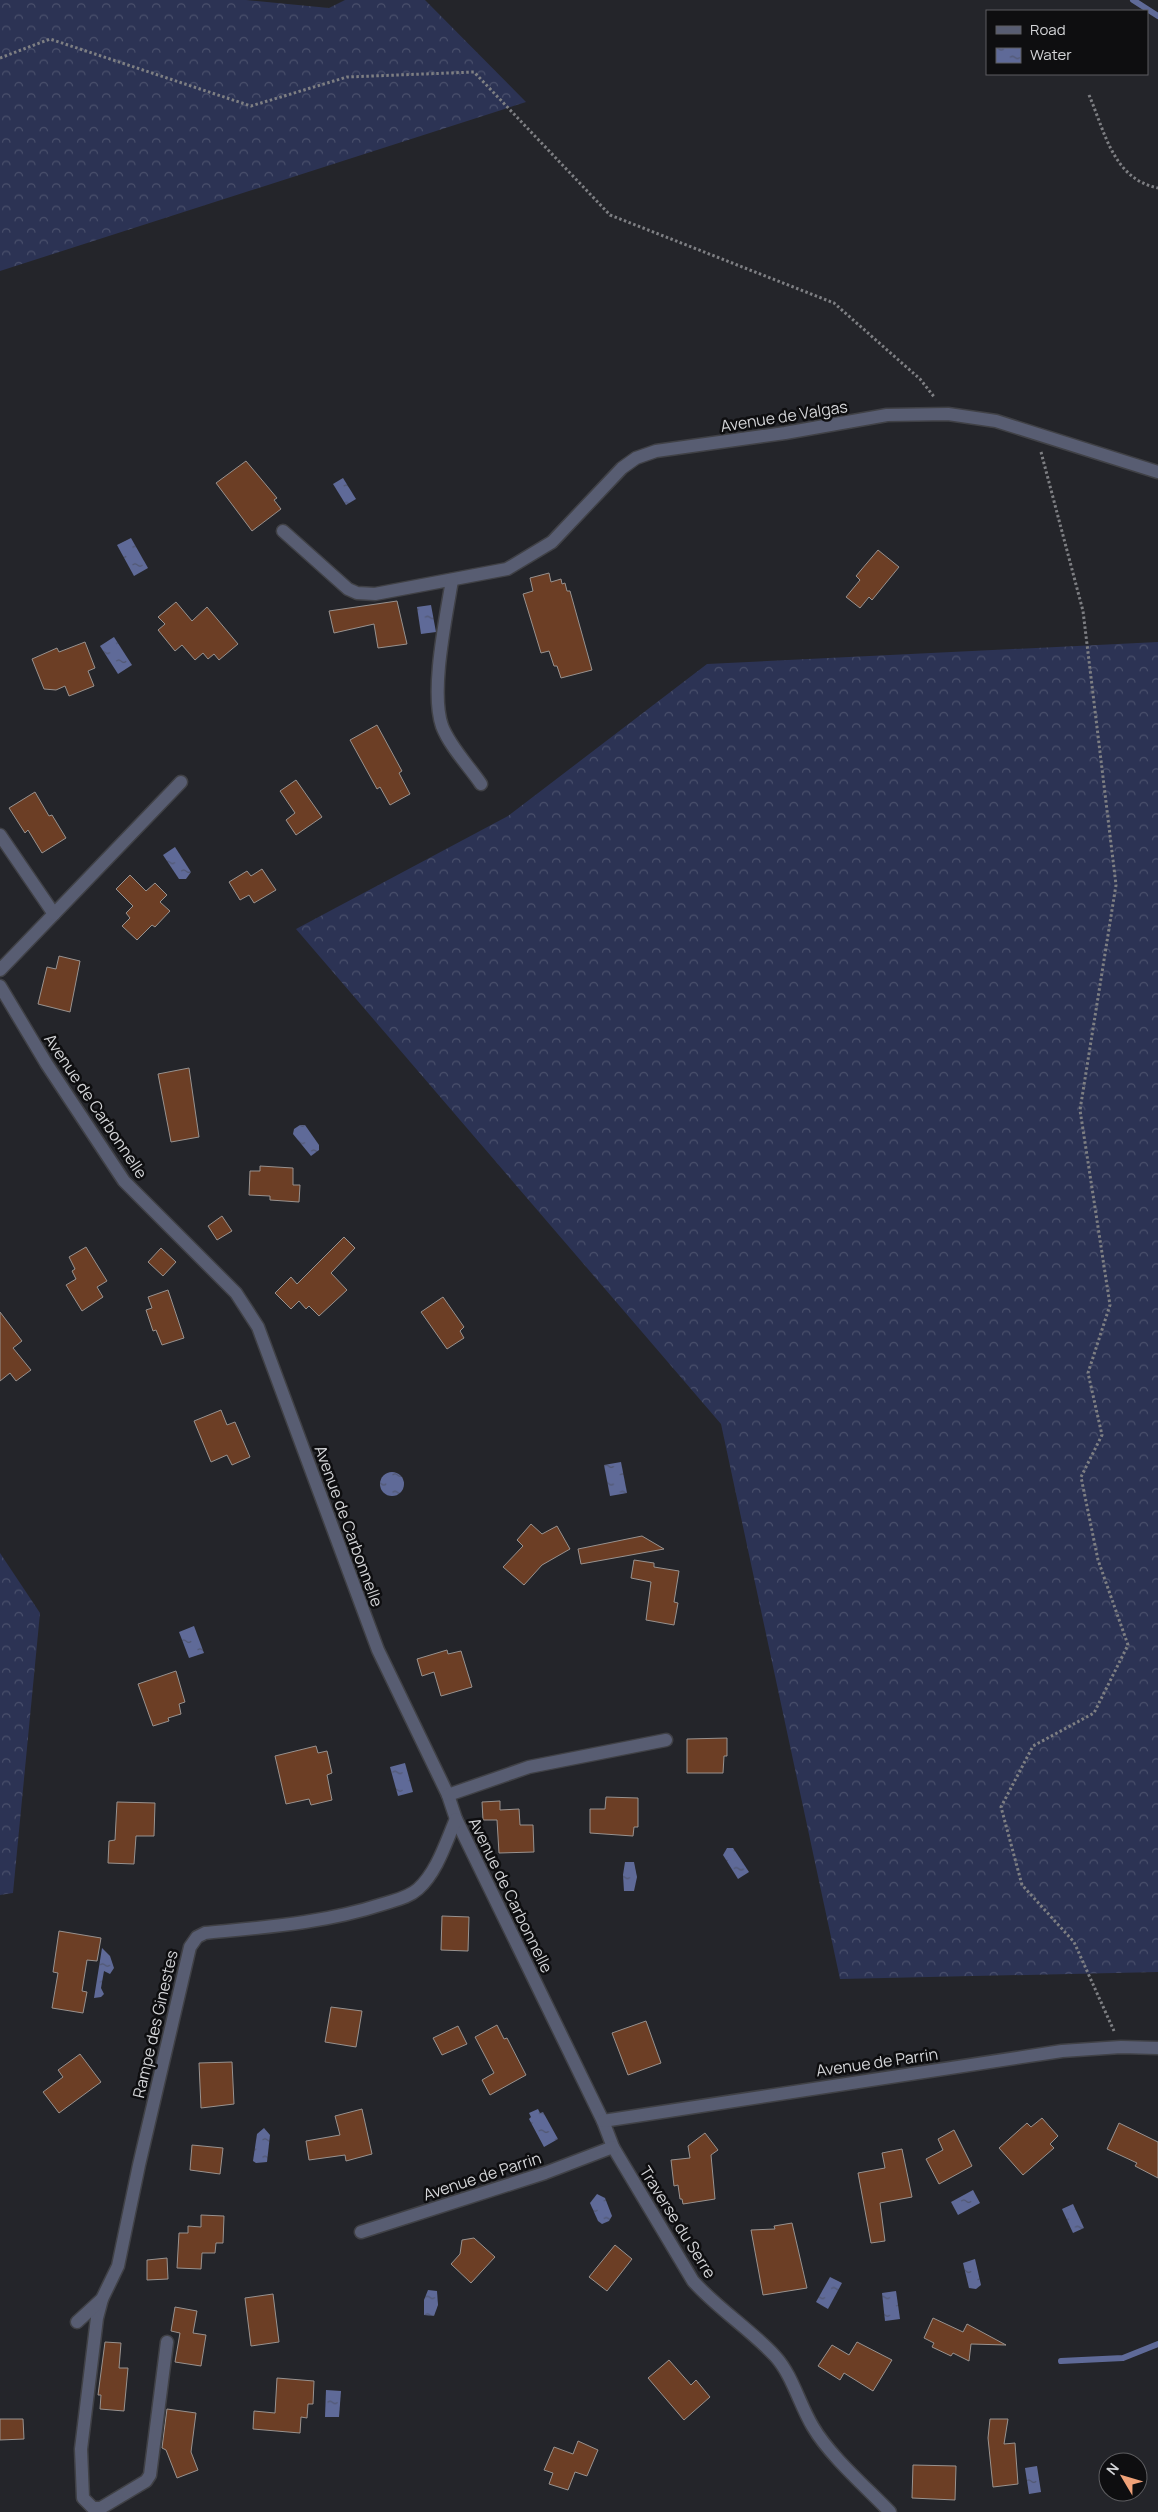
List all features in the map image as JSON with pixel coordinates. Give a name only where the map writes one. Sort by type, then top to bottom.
[{"type":"street","name":"Avenue de Valgas","points":[[283,531],[348,589],[357,593],[376,594],[452,580],[507,569],[552,542],[622,468],[642,456],[656,451],[786,433],[887,415],[948,414],[996,421],[1158,472]]},
{"type":"street","points":[[452,580],[439,676],[439,710],[443,727],[481,784]]},
{"type":"street","points":[[0,970],[181,782]]},
{"type":"street","points":[[0,835],[54,914]]},
{"type":"street","name":"Avenue de Carbonnelle","points":[[0,986],[46,1063],[124,1181],[236,1293],[249,1310],[264,1345],[378,1650],[448,1795],[456,1819],[603,2121]]},
{"type":"street","points":[[448,1795],[530,1767],[666,1740]]},
{"type":"street","name":"Rampe des Ginestes","points":[[77,2322],[102,2299],[118,2266],[145,2136],[190,1947],[197,1937],[205,1933],[300,1924],[363,1911],[410,1896],[426,1881],[437,1862],[456,1819]]},
{"type":"street","name":"Avenue de Parrin","points":[[603,2121],[1062,2051],[1121,2047],[1158,2048]]},
{"type":"street","name":"Traverse du Serre","points":[[603,2121],[613,2147],[693,2281],[708,2298],[775,2356],[787,2373],[806,2414],[822,2439],[890,2512]]},
{"type":"street","name":"Avenue de Parrin","points":[[361,2232],[545,2173],[613,2147]]},
{"type":"street","points":[[102,2299],[97,2318],[81,2449],[83,2498],[93,2508],[101,2508],[146,2481],[150,2475],[167,2342]]},
{"type":"path","points":[[0,58],[50,39],[251,106],[347,77],[474,72],[610,215],[834,303],[920,379],[948,414]]},
{"type":"path","points":[[1089,95],[1119,165],[1136,181],[1158,188]]},
{"type":"path","points":[[1036,433],[1083,611],[1116,886],[1080,1110],[1110,1305],[1088,1373],[1102,1435],[1081,1477],[1098,1560],[1128,1645],[1094,1713],[1033,1746],[1001,1807],[1022,1885],[1074,1942],[1121,2047]]},
{"type":"green space","points":[[0,0],[246,0],[329,8],[345,0],[425,0],[526,102],[0,271]]},
{"type":"green space","points":[[1158,642],[1158,1972],[840,1979],[721,1424],[296,929],[508,816],[707,664]]},
{"type":"green space","points":[[0,1553],[40,1613],[13,1893],[0,1895]]},
{"type":"water","points":[[343,478],[356,499],[346,505],[333,484]]},
{"type":"water","points":[[131,538],[148,568],[134,576],[117,545]]},
{"type":"water","points":[[431,605],[436,632],[421,634],[417,607]]},
{"type":"water","points":[[114,637],[132,665],[118,674],[100,646]]},
{"type":"water","points":[[175,847],[191,872],[186,879],[179,879],[163,855]]},
{"type":"water","points":[[300,1125],[305,1125],[319,1145],[319,1150],[311,1156],[293,1134],[294,1129]]},
{"type":"water","points":[[621,1462],[627,1493],[610,1496],[604,1465]]},
{"type":"water","points":[[392,1472],[400,1476],[404,1484],[400,1492],[392,1496],[384,1492],[380,1484],[384,1476]]},
{"type":"water","points":[[194,1626],[204,1653],[189,1658],[179,1632]]},
{"type":"water","points":[[405,1763],[413,1792],[398,1796],[390,1767]]},
{"type":"water","points":[[727,1848],[733,1848],[749,1872],[738,1879],[723,1855]]},
{"type":"water","points":[[625,1862],[634,1862],[637,1877],[634,1891],[624,1891],[623,1875]]},
{"type":"water","points":[[102,1948],[110,1956],[114,1968],[110,1974],[104,1971],[101,1988],[104,1994],[101,1997],[94,1998]]},
{"type":"water","points":[[538,2109],[540,2113],[543,2112],[558,2139],[544,2147],[529,2119],[531,2117],[529,2113]]},
{"type":"water","points":[[264,2128],[270,2135],[267,2162],[256,2163],[253,2161],[257,2134]]},
{"type":"water","points":[[973,2190],[980,2203],[958,2215],[951,2202]]},
{"type":"water","points":[[597,2194],[605,2198],[612,2216],[609,2221],[602,2224],[598,2221],[590,2203]]},
{"type":"water","points":[[1073,2204],[1084,2228],[1073,2233],[1062,2209]]},
{"type":"water","points":[[975,2259],[981,2285],[976,2289],[969,2288],[963,2263]]},
{"type":"water","points":[[830,2277],[842,2283],[828,2309],[816,2302]]},
{"type":"water","points":[[428,2290],[437,2291],[438,2305],[434,2316],[424,2315],[424,2300]]},
{"type":"water","points":[[896,2291],[900,2319],[885,2321],[882,2293]]},
{"type":"water","points":[[326,2390],[341,2391],[339,2417],[325,2417]]},
{"type":"water","points":[[1037,2466],[1041,2492],[1029,2494],[1025,2468]]},
{"type":"building","points":[[246,461],[277,498],[274,500],[281,509],[252,531],[216,483]]},
{"type":"building","points":[[878,550],[899,567],[872,600],[869,597],[860,608],[846,597],[860,580],[856,576]]},
{"type":"building","points":[[549,573],[551,582],[561,579],[562,584],[565,583],[567,591],[570,591],[592,670],[561,678],[557,666],[554,666],[549,651],[541,653],[523,594],[533,591],[530,578]]},
{"type":"building","points":[[397,601],[407,644],[378,648],[374,624],[334,633],[329,611]]},
{"type":"building","points":[[176,602],[192,621],[207,607],[238,644],[219,660],[214,654],[208,659],[203,653],[195,660],[182,645],[175,651],[158,630],[165,624],[158,617]]},
{"type":"building","points":[[85,642],[95,668],[88,671],[94,686],[69,696],[65,686],[56,690],[44,689],[32,659],[57,648],[59,652]]},
{"type":"building","points":[[377,725],[402,771],[399,773],[410,794],[390,805],[380,787],[377,789],[350,740]]},
{"type":"building","points":[[296,780],[322,817],[296,835],[286,820],[295,813],[280,791]]},
{"type":"building","points":[[35,792],[49,816],[52,815],[66,838],[42,853],[28,830],[25,833],[9,808]]},
{"type":"building","points":[[262,869],[276,890],[254,903],[249,895],[240,900],[229,882],[247,871],[251,876]]},
{"type":"building","points":[[130,875],[146,891],[155,883],[167,895],[160,902],[170,911],[155,927],[152,925],[137,940],[122,926],[130,918],[126,913],[133,906],[116,889]]},
{"type":"building","points":[[59,956],[80,961],[70,1012],[38,1004],[47,967],[56,969]]},
{"type":"building","points":[[189,1068],[199,1137],[171,1142],[158,1074]]},
{"type":"building","points":[[260,1166],[293,1168],[293,1185],[300,1185],[299,1202],[270,1200],[270,1196],[249,1195],[250,1171],[260,1171]]},
{"type":"building","points":[[222,1216],[232,1231],[217,1240],[208,1226]]},
{"type":"building","points":[[344,1237],[355,1248],[331,1273],[347,1290],[319,1316],[309,1306],[306,1309],[299,1301],[291,1309],[275,1293],[291,1277],[297,1284]]},
{"type":"building","points":[[86,1247],[107,1281],[97,1287],[103,1297],[82,1311],[66,1285],[76,1279],[72,1271],[75,1269],[69,1257]]},
{"type":"building","points":[[161,1248],[176,1262],[163,1276],[148,1262]]},
{"type":"building","points":[[168,1290],[184,1338],[162,1345],[156,1330],[153,1331],[146,1310],[152,1308],[148,1297]]},
{"type":"building","points":[[443,1297],[464,1327],[460,1331],[464,1338],[447,1349],[421,1312]]},
{"type":"building","points":[[0,1312],[22,1341],[13,1348],[31,1370],[16,1381],[10,1373],[0,1381]]},
{"type":"building","points":[[221,1410],[227,1425],[235,1422],[250,1457],[232,1465],[227,1455],[211,1462],[194,1421]]},
{"type":"building","points":[[531,1524],[542,1534],[557,1526],[570,1549],[542,1565],[524,1585],[503,1567],[523,1546],[517,1540]]},
{"type":"building","points":[[642,1536],[664,1549],[581,1564],[578,1549]]},
{"type":"building","points":[[634,1560],[654,1563],[654,1567],[679,1571],[674,1602],[678,1603],[674,1625],[646,1620],[651,1582],[631,1578]]},
{"type":"building","points":[[447,1650],[448,1654],[461,1651],[472,1687],[441,1696],[434,1672],[422,1676],[417,1659]]},
{"type":"building","points":[[176,1671],[185,1702],[179,1704],[181,1714],[168,1718],[169,1721],[153,1726],[138,1684]]},
{"type":"building","points":[[727,1738],[727,1756],[724,1756],[723,1773],[687,1773],[687,1739]]},
{"type":"building","points":[[316,1746],[318,1753],[327,1751],[332,1773],[327,1775],[332,1800],[311,1805],[309,1799],[286,1804],[275,1756]]},
{"type":"building","points":[[606,1797],[638,1798],[638,1827],[634,1827],[633,1836],[590,1833],[590,1809],[605,1809]]},
{"type":"building","points":[[500,1801],[500,1810],[519,1809],[520,1825],[533,1825],[534,1852],[499,1853],[497,1820],[483,1820],[482,1802]]},
{"type":"building","points":[[117,1802],[155,1803],[154,1836],[136,1836],[134,1864],[108,1863],[109,1841],[115,1840]]},
{"type":"building","points":[[442,1916],[469,1917],[468,1951],[441,1950]]},
{"type":"building","points":[[59,1931],[101,1938],[97,1961],[87,1960],[82,1991],[87,1992],[83,2013],[52,2008],[58,1973],[53,1972]]},
{"type":"building","points":[[331,2007],[362,2011],[356,2047],[325,2042]]},
{"type":"building","points":[[646,2021],[661,2063],[628,2075],[612,2033]]},
{"type":"building","points":[[497,2025],[504,2039],[507,2038],[526,2075],[490,2095],[482,2080],[494,2073],[475,2037]]},
{"type":"building","points":[[458,2026],[467,2044],[442,2055],[433,2038]]},
{"type":"building","points":[[80,2054],[101,2082],[59,2113],[43,2092],[63,2077],[58,2070]]},
{"type":"building","points":[[232,2062],[234,2104],[201,2108],[199,2063]]},
{"type":"building","points":[[362,2109],[372,2154],[346,2161],[345,2155],[309,2160],[306,2141],[340,2135],[335,2116]]},
{"type":"building","points":[[1042,2118],[1058,2136],[1050,2144],[1054,2148],[1023,2175],[999,2148],[1027,2123],[1031,2127]]},
{"type":"building","points":[[1119,2123],[1158,2142],[1158,2178],[1135,2166],[1137,2163],[1107,2149]]},
{"type":"building","points":[[954,2130],[972,2166],[939,2184],[926,2159],[943,2150],[938,2139]]},
{"type":"building","points":[[705,2133],[718,2150],[711,2155],[715,2199],[683,2204],[682,2199],[680,2199],[678,2185],[674,2186],[671,2160],[690,2158],[688,2146]]},
{"type":"building","points":[[192,2145],[223,2148],[220,2174],[190,2170]]},
{"type":"building","points":[[902,2149],[912,2197],[880,2203],[885,2241],[871,2243],[858,2173],[885,2168],[882,2153]]},
{"type":"building","points":[[201,2215],[224,2216],[223,2243],[216,2243],[215,2253],[202,2253],[201,2269],[177,2268],[179,2233],[188,2233],[188,2226],[201,2227]]},
{"type":"building","points":[[792,2223],[807,2288],[763,2295],[751,2230],[775,2229],[774,2226]]},
{"type":"building","points":[[474,2238],[495,2257],[471,2283],[451,2264],[460,2254],[462,2240]]},
{"type":"building","points":[[615,2245],[632,2259],[607,2291],[589,2277]]},
{"type":"building","points":[[167,2258],[168,2279],[147,2280],[147,2260]]},
{"type":"building","points":[[273,2294],[279,2342],[251,2346],[245,2298]]},
{"type":"building","points":[[175,2307],[197,2311],[193,2333],[206,2335],[201,2366],[175,2362],[180,2333],[171,2331]]},
{"type":"building","points":[[933,2318],[963,2332],[967,2324],[1006,2345],[971,2344],[969,2361],[953,2353],[951,2356],[932,2347],[934,2343],[924,2338]]},
{"type":"building","points":[[105,2342],[121,2343],[119,2368],[128,2368],[124,2411],[100,2409],[101,2395],[98,2395]]},
{"type":"building","points":[[857,2342],[892,2360],[873,2391],[844,2373],[840,2380],[818,2366],[832,2345],[849,2355]]},
{"type":"building","points":[[669,2360],[691,2385],[696,2380],[710,2397],[684,2420],[648,2378]]},
{"type":"building","points":[[277,2378],[314,2381],[313,2404],[308,2404],[307,2418],[301,2417],[300,2433],[253,2429],[254,2411],[275,2413]]},
{"type":"building","points":[[167,2409],[196,2413],[191,2452],[198,2470],[177,2478],[166,2450],[162,2448]]},
{"type":"building","points":[[0,2419],[23,2419],[24,2439],[0,2440]]},
{"type":"building","points":[[990,2419],[1008,2419],[1004,2444],[1015,2443],[1018,2484],[993,2487],[988,2438]]},
{"type":"building","points":[[578,2441],[598,2450],[587,2476],[575,2472],[568,2490],[549,2484],[553,2473],[544,2470],[554,2447],[573,2454]]},
{"type":"building","points":[[913,2465],[956,2466],[955,2500],[912,2498]]},
{"type":"waterway","points":[[1133,0],[1158,16]]},
{"type":"waterway","points":[[1061,2361],[1123,2358],[1158,2344]]}]
